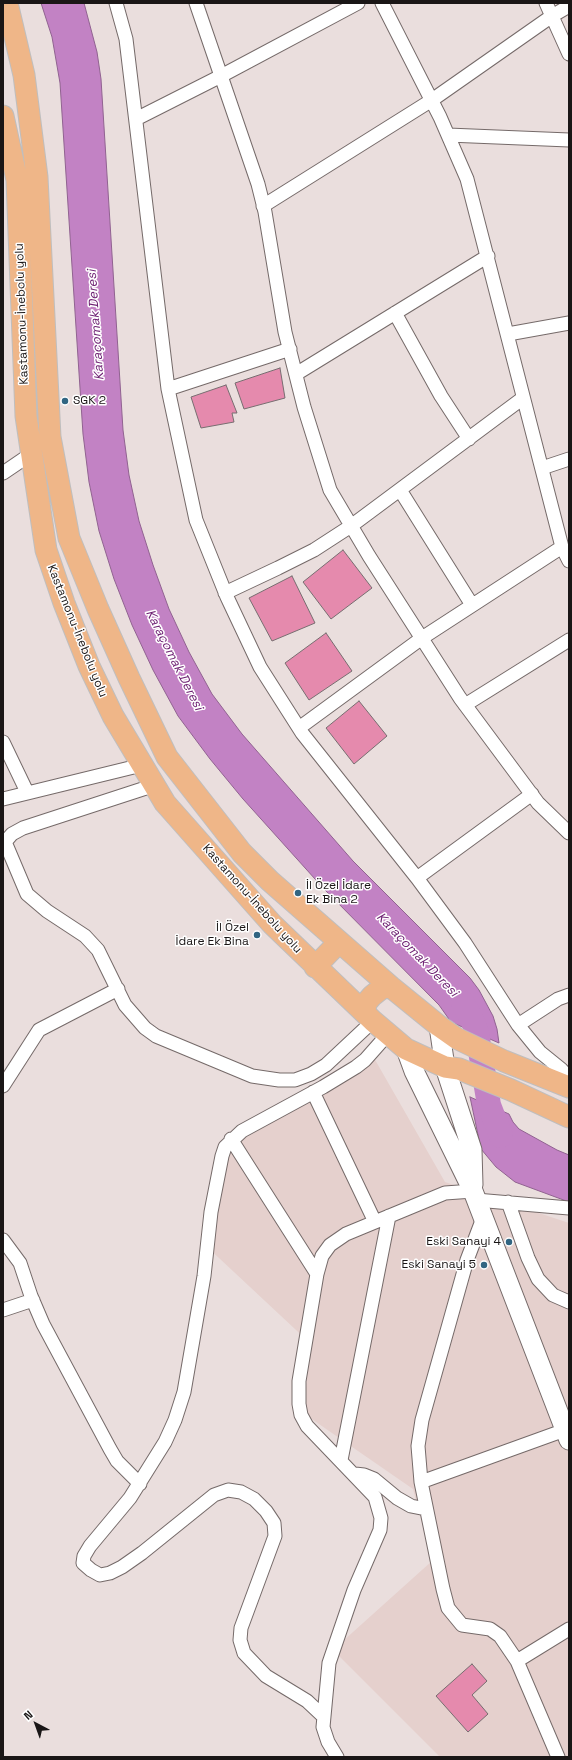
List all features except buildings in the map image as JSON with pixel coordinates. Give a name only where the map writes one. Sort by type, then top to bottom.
[{"type":"main road","points":[[7,3],[24,75],[37,177],[50,437],[69,538],[120,658],[166,756],[242,853],[270,881],[391,987],[447,1032],[504,1061],[569,1087]]},
{"type":"main road","name":"Kastamonu-İnebolu yolu","points":[[3,116],[17,180],[26,416],[46,550],[64,603],[89,666],[106,702],[142,765],[170,809],[272,924],[315,967],[375,1022],[406,1049],[511,1090],[569,1117]]},
{"type":"main road","points":[[315,967],[339,942]]},
{"type":"main road","points":[[375,1022],[366,1003],[382,988],[391,987]]},
{"type":"main road","points":[[447,1032],[452,1068],[472,1150],[474,1195]]},
{"type":"main road","points":[[406,1049],[414,1071],[474,1195],[567,1435]]},
{"type":"street","points":[[116,3],[126,39],[168,389],[196,520],[225,593],[260,667],[299,728],[417,878],[465,943],[518,1025],[540,1052],[561,1069],[569,1078]]},
{"type":"street","points":[[196,3],[258,184],[264,206],[290,349],[322,470],[330,490],[351,526],[466,705],[538,803],[569,833]]},
{"type":"street","points":[[136,119],[221,76],[358,3]]},
{"type":"street","points":[[382,3],[432,100],[467,179],[562,547],[569,561]]},
{"type":"street","points":[[546,3],[569,54]]},
{"type":"street","points":[[264,206],[432,100],[552,16],[569,6]]},
{"type":"street","points":[[448,135],[569,140]]},
{"type":"street","points":[[296,374],[488,256]]},
{"type":"street","points":[[395,313],[441,396],[469,439]]},
{"type":"street","points":[[508,334],[569,323]]},
{"type":"street","points":[[168,389],[290,349]]},
{"type":"street","points":[[225,593],[314,550],[351,526],[523,398]]},
{"type":"street","points":[[3,473],[31,454]]},
{"type":"street","points":[[542,468],[569,459]]},
{"type":"street","points":[[400,490],[472,605]]},
{"type":"street","points":[[299,728],[422,638],[562,547]]},
{"type":"street","points":[[466,705],[569,640]]},
{"type":"street","points":[[3,742],[27,792]]},
{"type":"street","points":[[3,799],[142,765]]},
{"type":"street","points":[[155,785],[23,828],[12,834],[5,842],[27,894],[47,911],[85,936],[98,950],[125,1004],[145,1028],[156,1036],[252,1076],[279,1080],[295,1080],[311,1074],[326,1065],[375,1022]]},
{"type":"street","points":[[417,878],[532,794]]},
{"type":"street","points":[[3,1086],[39,1030],[118,989]]},
{"type":"street","points":[[518,1025],[558,1000],[569,995]]},
{"type":"street","points":[[324,1717],[307,1701],[266,1676],[244,1653],[240,1640],[240,1628],[275,1536],[274,1523],[254,1499],[241,1492],[228,1490],[214,1495],[142,1553],[122,1567],[110,1573],[100,1575],[83,1563],[84,1556],[90,1546],[140,1484],[169,1434],[175,1420],[184,1392],[204,1276],[211,1212],[225,1147],[242,1131],[356,1068],[365,1060],[375,1022]]},
{"type":"street","points":[[313,1092],[375,1222]]},
{"type":"street","points":[[232,1139],[317,1274]]},
{"type":"street","points":[[337,1757],[328,1742],[323,1727],[329,1663],[354,1590],[380,1530],[381,1518],[375,1497],[355,1474],[307,1426],[301,1415],[299,1404],[300,1380],[317,1274],[322,1256],[330,1245],[346,1234],[445,1193],[474,1195],[508,1202],[569,1208]]},
{"type":"street","points":[[508,1202],[528,1258],[538,1279],[553,1295],[569,1302]]},
{"type":"street","points":[[341,1460],[389,1216]]},
{"type":"street","points":[[483,1218],[465,1267],[422,1420],[418,1446],[421,1482],[448,1608],[462,1625],[490,1629],[500,1636],[517,1661],[558,1757]]},
{"type":"street","points":[[3,1240],[20,1263],[43,1324],[117,1461],[140,1484]]},
{"type":"street","points":[[3,1310],[33,1300]]},
{"type":"street","points":[[421,1482],[567,1435]]},
{"type":"street","points":[[355,1474],[364,1475],[374,1479],[397,1498],[411,1506],[426,1509]]},
{"type":"street","points":[[517,1661],[569,1629]]},
{"type":"shaded area","points":[[374,1058],[445,1182],[569,1223],[569,1757],[440,1757],[333,1650],[432,1561],[413,1489],[303,1413],[311,1344],[204,1244],[226,1150]]},
{"type":"water","points":[[41,3],[84,3],[97,52],[101,79],[123,430],[129,475],[139,521],[169,609],[189,652],[212,694],[242,734],[353,861],[470,978],[479,990],[493,1016],[499,1043],[451,1022],[439,1005],[324,889],[243,799],[210,759],[178,716],[153,670],[132,625],[114,579],[99,531],[89,482],[83,434],[60,83],[52,37]]},
{"type":"water","points":[[470,1097],[509,1114],[519,1129],[569,1155],[569,1202],[515,1182],[496,1167],[481,1149]]},
{"type":"waterway","name":"Karaçomak Deresi","points":[[463,1003],[477,1033],[489,1105],[501,1136]]},
{"type":"place","name":"SGK 2","points":[[65,401]]},
{"type":"place","name":"İl Özel İdare Ek Bina 2","points":[[298,893]]},
{"type":"place","name":"İl Özel İdare Ek Bina","points":[[257,935]]},
{"type":"place","name":"Eski Sanayi 4","points":[[509,1242]]},
{"type":"place","name":"Eski Sanayi 5","points":[[484,1265]]}]
